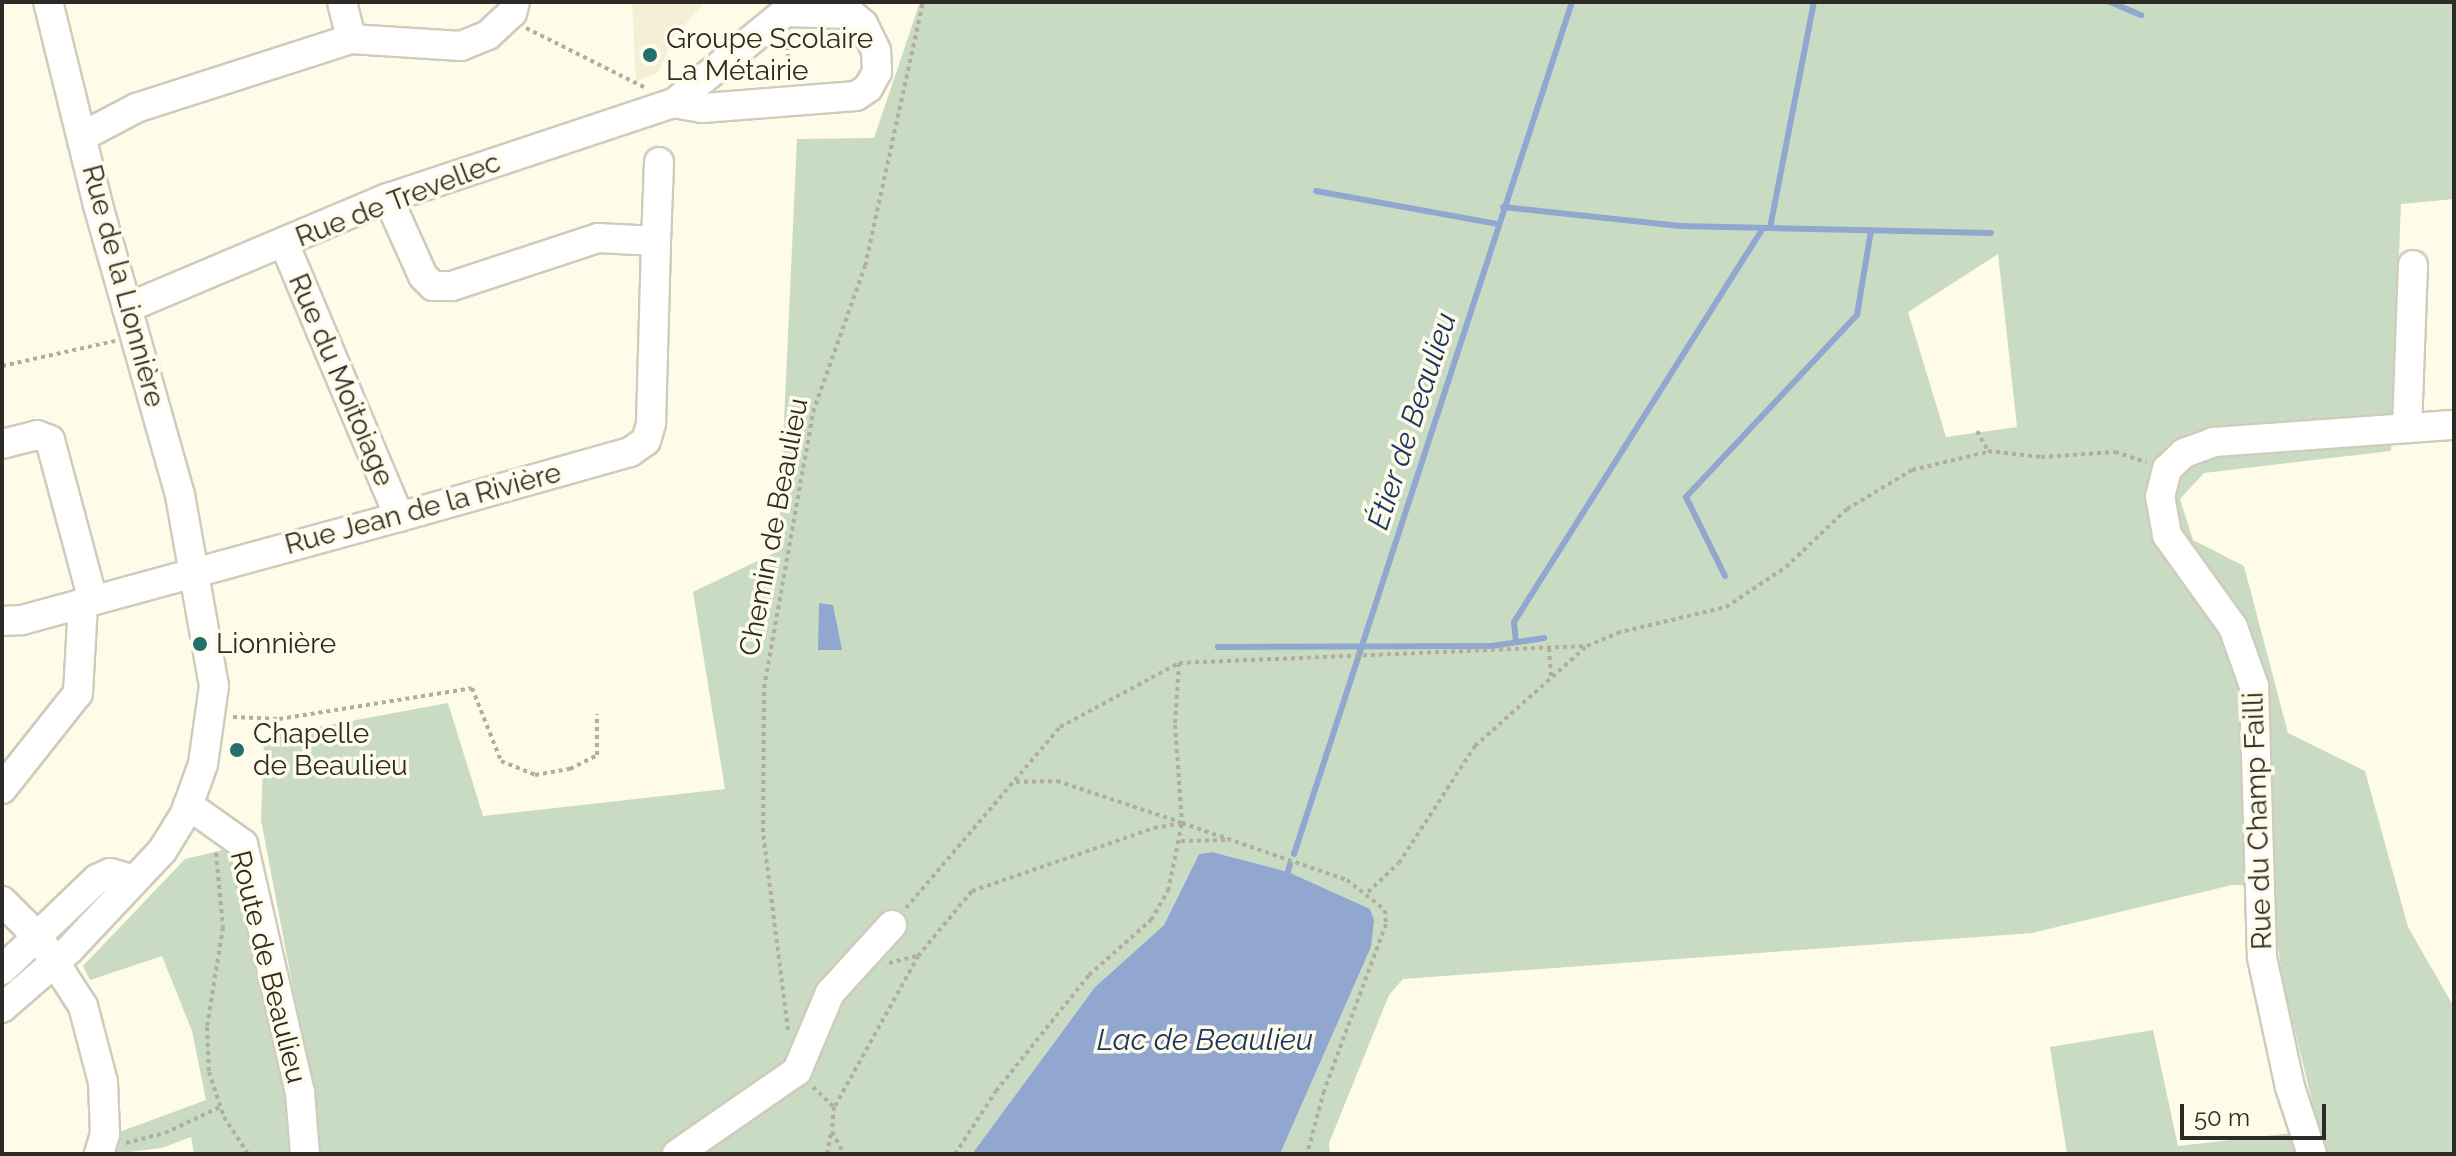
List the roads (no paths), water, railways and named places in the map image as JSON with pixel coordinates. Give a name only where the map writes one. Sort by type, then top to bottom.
[{"type":"street","name":"Rue de la Lionnière","points":[[2,1008],[55,963],[162,851],[188,805],[211,716],[214,686],[195,571],[137,336],[127,308],[48,2]]},
{"type":"street","points":[[342,2],[351,39]]},
{"type":"street","points":[[83,136],[136,108],[351,39],[461,46],[488,35],[511,10]]},
{"type":"street","name":"Rue de Trevellec","points":[[127,308],[388,198],[674,103],[785,12],[851,14],[863,24],[876,51],[877,72],[868,88],[830,101],[702,108],[674,103]]},
{"type":"street","name":"Rue Jean de la Rivière","points":[[2,621],[88,602],[399,517],[630,452],[646,441],[651,423],[659,162]]},
{"type":"street","points":[[388,198],[423,276],[433,286],[452,286],[598,238],[656,241]]},
{"type":"street","name":"Rue du Moitoiage","points":[[284,243],[399,517]]},
{"type":"street","points":[[2413,265],[2407,428],[2454,425]]},
{"type":"street","name":"Rue du Champ Failli","points":[[2312,1154],[2290,1087],[2262,957],[2254,686],[2233,627],[2167,535],[2160,497],[2167,469],[2184,453],[2214,442],[2407,428]]},
{"type":"street","points":[[2,444],[37,435],[50,440],[88,602],[78,693],[2,789]]},
{"type":"street","name":"Route de Beaulieu","points":[[188,805],[221,825],[243,844],[291,1049],[305,1154]]},
{"type":"street","points":[[2,970],[39,938],[97,879],[110,873],[134,880]]},
{"type":"street","points":[[2,901],[39,938],[83,1006],[103,1082],[105,1134],[97,1153]]},
{"type":"street","points":[[677,1154],[797,1071],[830,993],[892,925]]},
{"type":"water","points":[[819,603],[833,605],[842,650],[818,650]]},
{"type":"water","name":"Lac de Beaulieu","points":[[1212,852],[1288,872],[1370,909],[1374,920],[1371,947],[1280,1154],[972,1154],[1095,987],[1164,925],[1199,854]]},
{"type":"waterway","name":"Étier de Beaulieu","points":[[1294,854],[1572,2]]},
{"type":"waterway","points":[[1770,228],[1814,2]]},
{"type":"waterway","points":[[2110,2],[2141,15]]},
{"type":"waterway","points":[[1316,191],[1498,224]]},
{"type":"waterway","points":[[1503,207],[1680,226],[1991,233]]},
{"type":"waterway","points":[[1516,642],[1514,622],[1763,228]]},
{"type":"waterway","points":[[1725,576],[1686,497],[1857,315],[1871,230]]},
{"type":"waterway","points":[[1218,647],[1492,646],[1544,638]]},
{"type":"waterway","name":"Étier de Beaulieu","points":[[1288,872],[1290,864]]},
{"type":"place","name":"Groupe Scolaire La Métairie","points":[[650,55]]},
{"type":"place","name":"Lionnière","points":[[200,644]]},
{"type":"place","name":"Chapelle de Beaulieu","points":[[237,750]]}]
